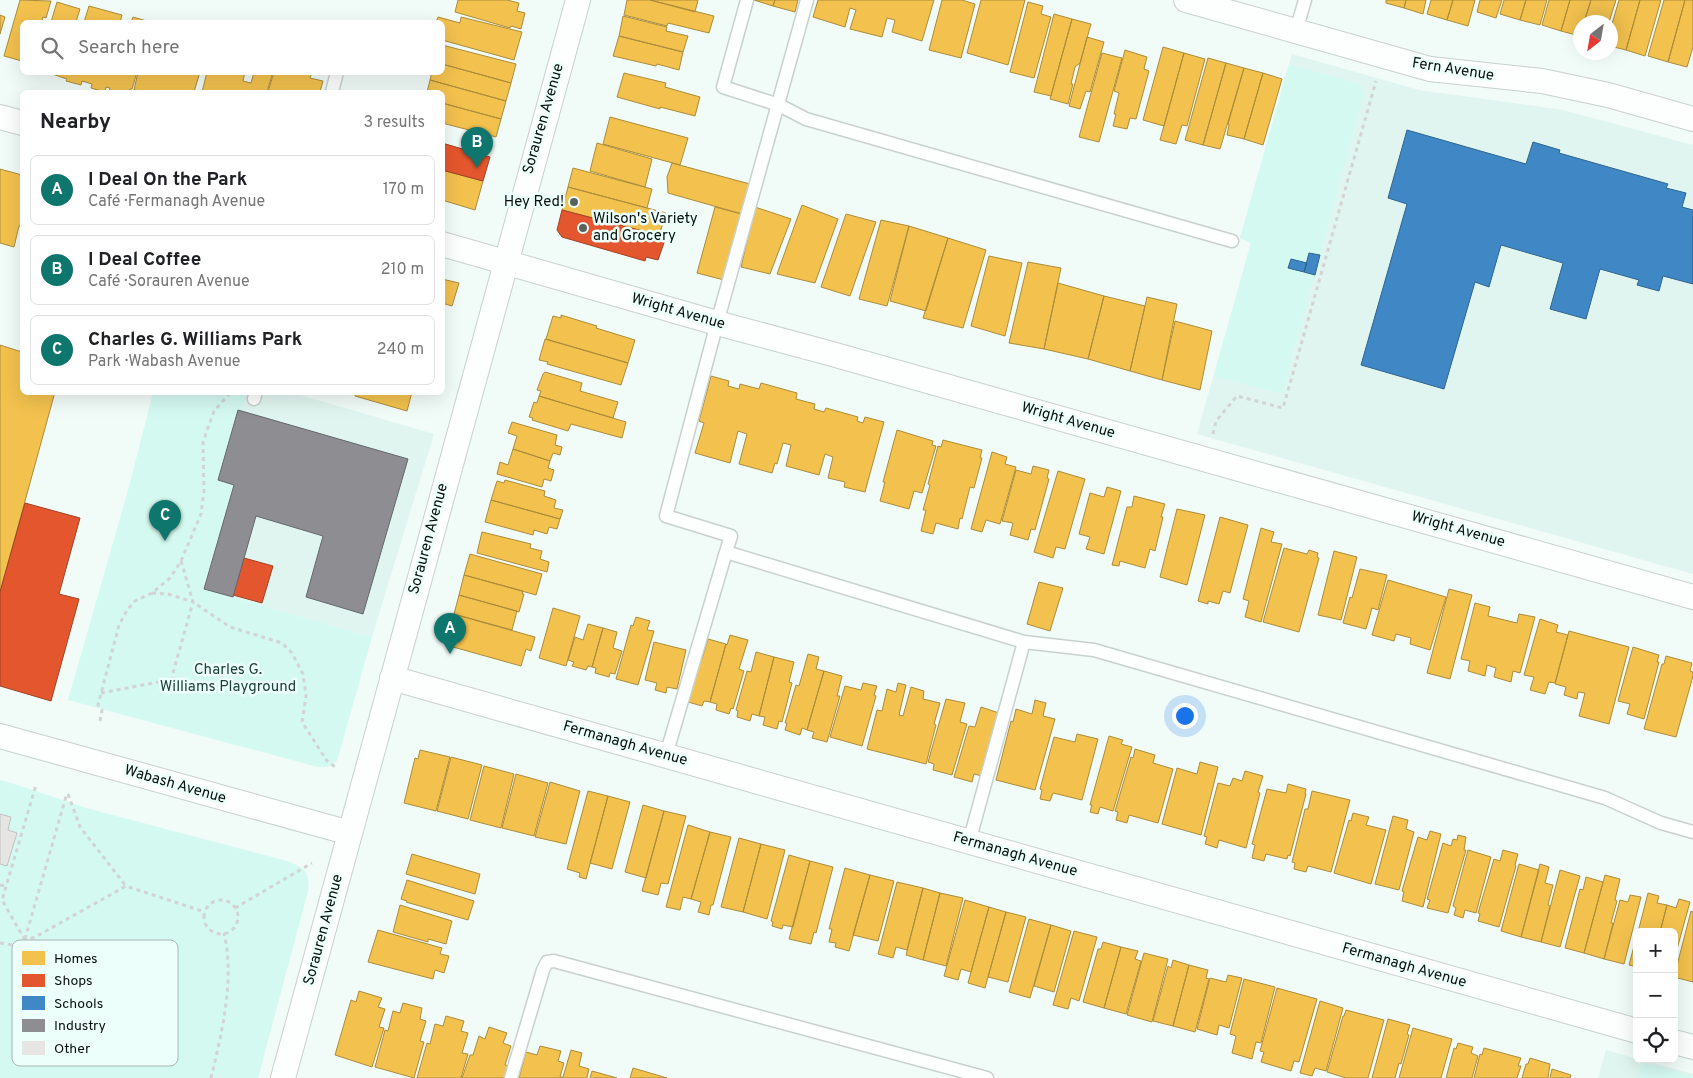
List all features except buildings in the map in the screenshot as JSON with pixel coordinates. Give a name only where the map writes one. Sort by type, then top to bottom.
[{"type":"street","name":"Sorauren Avenue","points":[[283,1078],[504,262],[578,0]]},
{"type":"street","name":"Fern Avenue","points":[[1186,0],[1430,69],[1542,81],[1608,95],[1693,119]]},
{"type":"street","points":[[0,117],[20,122]]},
{"type":"street","name":"Wright Avenue","points":[[445,245],[1693,597]]},
{"type":"street","name":"Fermanagh Avenue","points":[[392,678],[1633,1030]]},
{"type":"street","name":"Wabash Avenue","points":[[0,736],[350,833]]},
{"type":"street","points":[[1678,1043],[1693,1047]]},
{"type":"lane","points":[[747,0],[723,86],[779,105],[806,119],[1232,241]]},
{"type":"lane","points":[[666,755],[731,536],[666,516],[717,323],[807,0]]},
{"type":"lane","points":[[1296,31],[1305,0]]},
{"type":"lane","points":[[333,90],[337,75]]},
{"type":"lane","points":[[726,552],[1024,642],[1094,650],[1605,798],[1661,823],[1693,832]]},
{"type":"lane","points":[[969,842],[1024,642]]},
{"type":"lane","points":[[511,1078],[543,970],[547,962],[554,961],[987,1078]]},
{"type":"path","points":[[1211,442],[1216,422],[1237,396],[1283,408],[1378,73]]},
{"type":"path","points":[[100,721],[102,710],[98,706],[119,625],[127,610],[135,601],[152,592],[170,578],[182,561],[200,514],[204,491],[203,442],[214,411],[228,395]]},
{"type":"path","points":[[171,680],[193,602],[182,561]]},
{"type":"path","points":[[152,592],[168,594],[193,602],[230,627],[282,643],[292,653],[303,674],[306,696],[302,722],[327,761],[338,769]]},
{"type":"path","points":[[101,692],[179,678]]},
{"type":"path","points":[[25,940],[2,900],[36,785]]},
{"type":"path","points":[[25,940],[67,793],[80,827],[126,886],[205,912]]},
{"type":"path","points":[[236,908],[312,863]]},
{"type":"path","points":[[0,885],[5,886]]},
{"type":"path","points":[[25,940],[37,936],[126,886]]},
{"type":"path","points":[[222,900],[227,901],[236,908],[238,913],[236,924],[229,932],[218,934],[208,928],[205,923],[205,912],[211,903],[222,900]]},
{"type":"path","points":[[211,1078],[219,1047],[229,977],[228,952],[224,933]]},
{"type":"shaded area","points":[[1292,54],[1419,90],[1563,110],[1693,145],[1693,574],[1197,434],[1251,243],[1240,238]]},
{"type":"shaded area","points":[[246,395],[300,395],[434,434],[372,637],[204,589],[233,485],[216,479],[238,410],[242,410]]},
{"type":"shaded area","points":[[1606,1050],[1633,1057],[1633,1063],[1653,1063],[1693,1074],[1693,1078],[1598,1078]]},
{"type":"green space","points":[[1289,64],[1359,84],[1364,93],[1282,394],[1214,376],[1251,243],[1240,238]]},
{"type":"green space","name":"Charles G. Williams Playground","points":[[152,395],[246,395],[242,411],[238,410],[234,485],[204,589],[372,637],[337,761],[328,767],[318,767],[68,700],[127,494]]},
{"type":"green space","points":[[0,780],[86,808],[287,861],[305,871],[309,884],[308,891],[258,1078],[0,1078]]},
{"type":"green space","points":[[1642,1063],[1693,1076],[1693,1078],[1637,1078]]},
{"type":"place","name":"I Deal Coffee","points":[[477,168]]},
{"type":"place","name":"Hey Red!","points":[[574,202]]},
{"type":"place","name":"Wilson's Variety and Grocery","points":[[583,228]]},
{"type":"place","name":"Charles G. Williams Park","points":[[165,541]]},
{"type":"place","name":"I Deal On the Park","points":[[450,654]]}]
